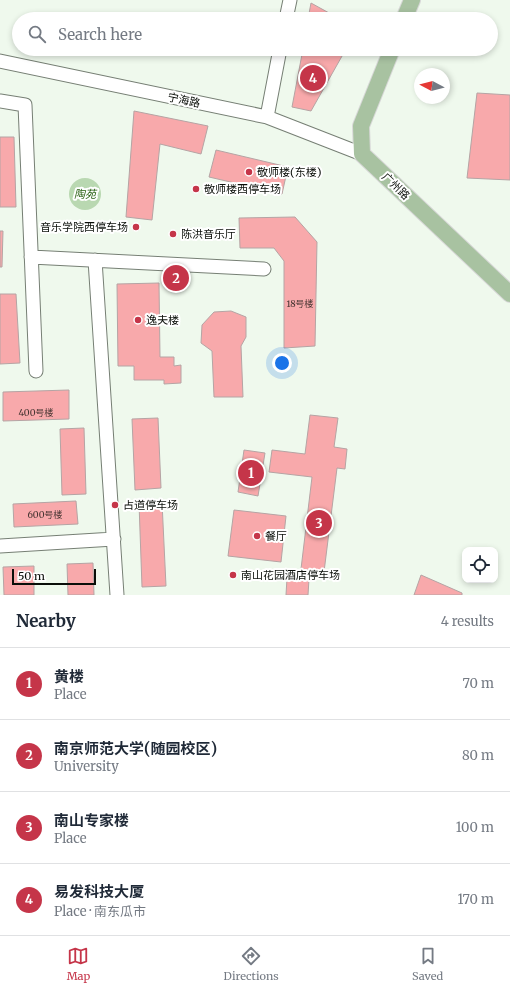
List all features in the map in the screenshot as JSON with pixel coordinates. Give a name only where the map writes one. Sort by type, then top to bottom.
[{"type":"main road","points":[[407,12],[412,0]]},
{"type":"main road","points":[[362,154],[361,126],[389,56]]},
{"type":"main road","name":"广州路","points":[[362,154],[510,294]]},
{"type":"street","points":[[287,12],[290,0]]},
{"type":"street","points":[[267,117],[279,56]]},
{"type":"street","name":"宁海路","points":[[0,61],[267,117],[362,154]]},
{"type":"street","points":[[0,101],[25,105],[36,371]]},
{"type":"street","points":[[31,257],[264,269]]},
{"type":"street","points":[[95,260],[117,595]]},
{"type":"street","points":[[0,546],[114,539]]},
{"type":"green space","name":"陶苑","points":[[82,178],[88,178],[98,185],[101,194],[100,200],[94,207],[88,210],[82,210],[72,203],[69,197],[69,191],[76,181]]},
{"type":"building","points":[[311,3],[327,12],[309,12]]},
{"type":"building","points":[[302,56],[342,56],[311,111],[292,107]]},
{"type":"building","points":[[477,93],[510,95],[510,180],[467,178]]},
{"type":"building","points":[[134,111],[208,126],[201,154],[160,144],[152,220],[126,217]]},
{"type":"building","points":[[0,137],[14,137],[16,207],[0,207]]},
{"type":"building","name":"敬师楼(东楼)","points":[[216,150],[288,167],[282,194],[209,177]]},
{"type":"building","points":[[295,217],[317,242],[315,346],[284,348],[284,261],[274,248],[240,248],[239,218]]},
{"type":"building","points":[[0,231],[3,231],[2,267],[0,267]]},
{"type":"building","name":"逸夫楼","points":[[159,283],[160,357],[174,357],[174,366],[181,365],[181,383],[164,384],[164,380],[134,380],[134,366],[118,366],[117,284]]},
{"type":"building","points":[[0,294],[16,294],[20,363],[0,364]]},
{"type":"building","points":[[231,311],[246,317],[246,337],[241,346],[243,397],[214,397],[212,351],[201,343],[202,325],[214,312]]},
{"type":"building","points":[[69,390],[69,419],[3,421],[3,392]]},
{"type":"building","points":[[310,415],[338,418],[334,447],[347,449],[345,469],[337,468],[324,572],[301,569],[312,477],[269,472],[272,450],[305,454]]},
{"type":"building","points":[[158,418],[161,488],[135,490],[132,419]]},
{"type":"building","points":[[84,428],[86,494],[62,495],[60,429]]},
{"type":"building","points":[[244,450],[265,453],[258,496],[238,492]]},
{"type":"building","points":[[76,501],[78,524],[14,527],[13,504]]},
{"type":"building","points":[[162,502],[166,586],[142,587],[139,503]]},
{"type":"building","name":"餐厅","points":[[234,510],[286,516],[281,562],[228,556]]},
{"type":"building","points":[[93,563],[94,595],[68,595],[67,564]]},
{"type":"building","points":[[34,566],[34,595],[4,595],[3,567]]},
{"type":"building","points":[[421,575],[462,593],[462,595],[414,595]]},
{"type":"building","points":[[287,578],[309,579],[308,595],[286,595]]},
{"type":"place","name":"易发科技大厦","points":[[313,78]]},
{"type":"place","name":"敬师楼(东楼)","points":[[249,172]]},
{"type":"place","name":"敬师楼西停车场","points":[[196,189]]},
{"type":"place","name":"音乐学院西停车场","points":[[136,227]]},
{"type":"place","name":"陈洪音乐厅","points":[[173,234]]},
{"type":"place","name":"南京师范大学(随园校区)","points":[[176,278]]},
{"type":"place","name":"逸夫楼","points":[[138,320]]},
{"type":"place","name":"黄楼","points":[[251,473]]},
{"type":"place","name":"占道停车场","points":[[115,505]]},
{"type":"place","name":"南山专家楼","points":[[319,523]]},
{"type":"place","name":"餐厅","points":[[257,536]]},
{"type":"place","name":"南山花园酒店停车场","points":[[233,575]]}]
